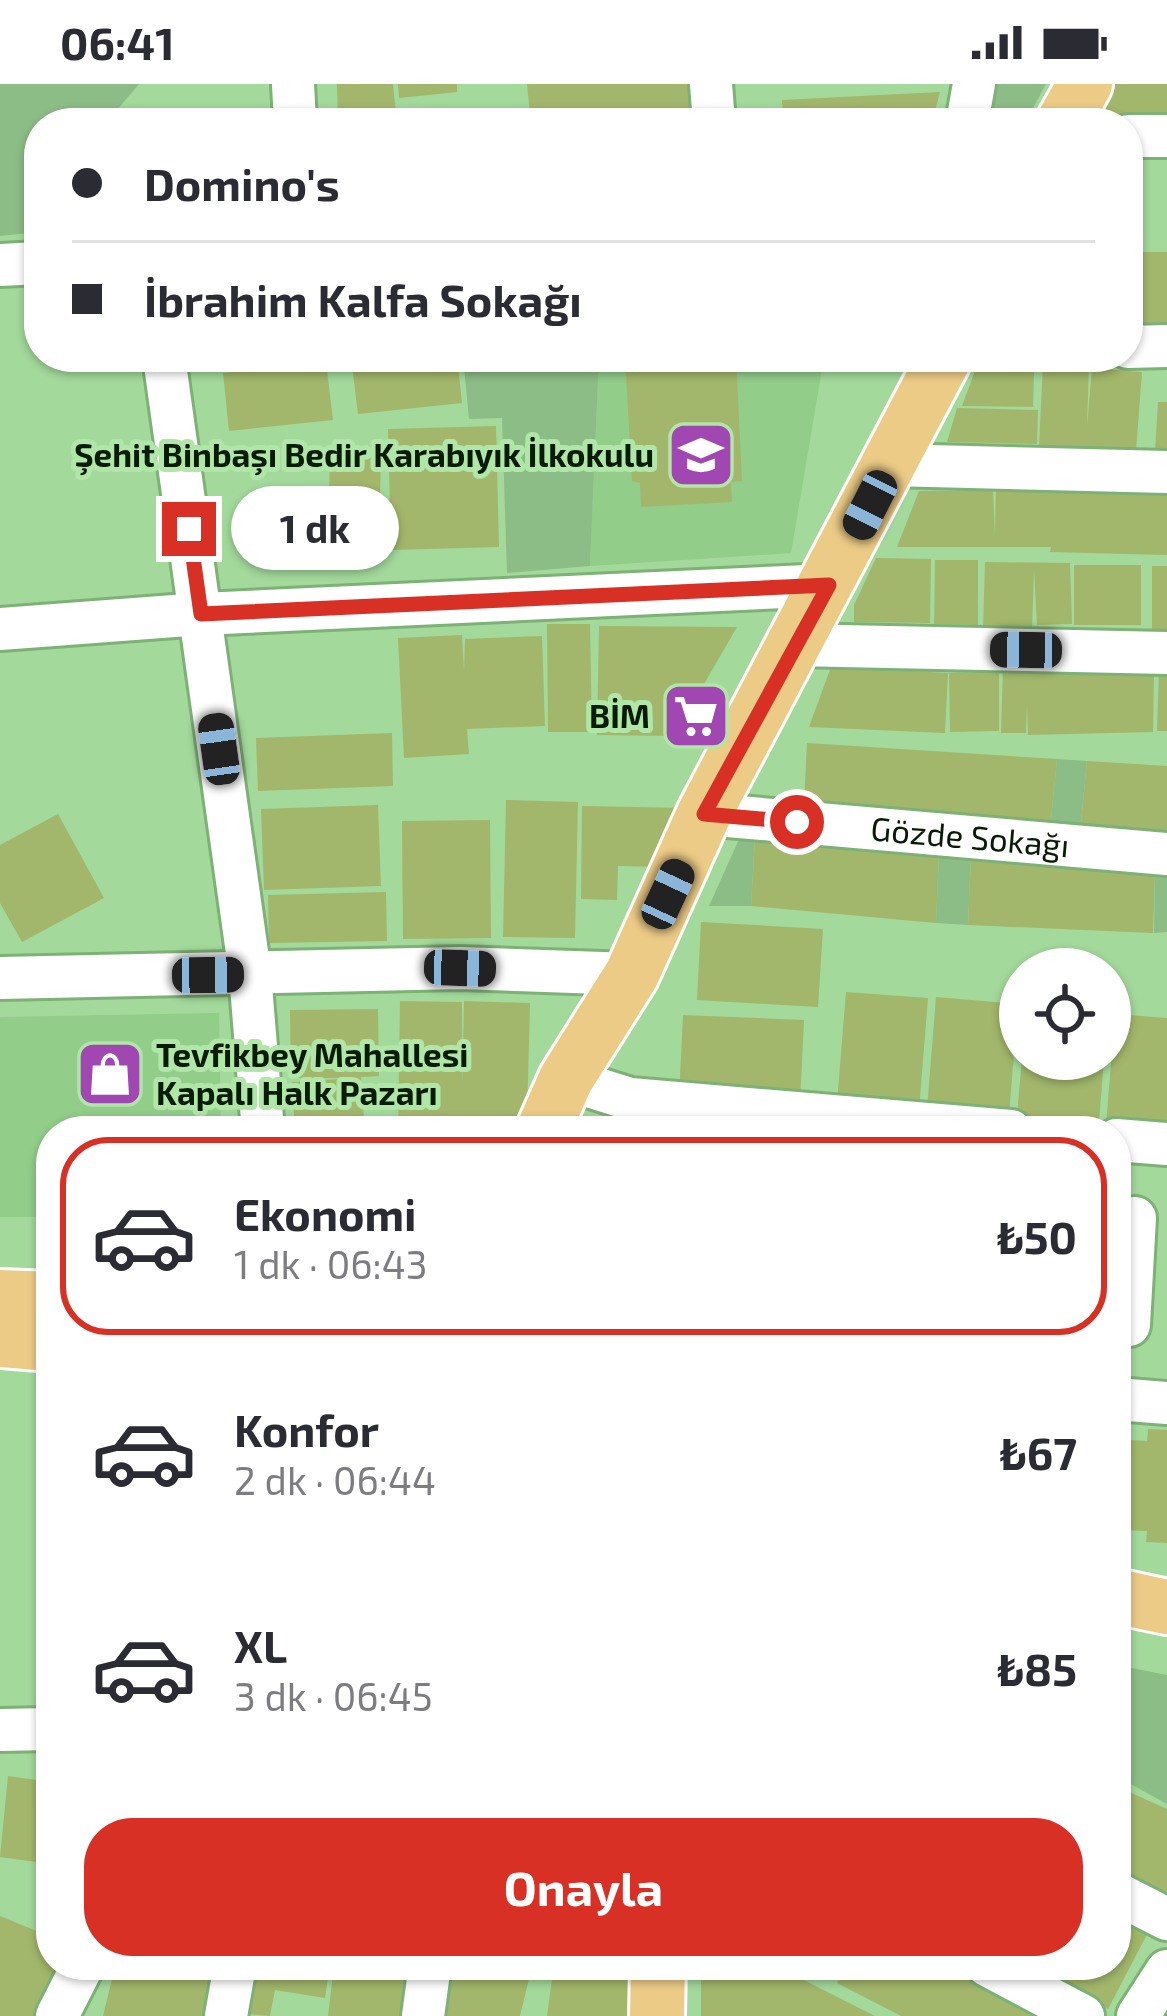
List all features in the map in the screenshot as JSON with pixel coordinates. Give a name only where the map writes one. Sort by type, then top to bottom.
[{"type":"main road","points":[[550,1116],[566,1079],[632,974],[704,814],[938,372]]},
{"type":"main road","points":[[566,1079],[575,1116]]},
{"type":"main road","points":[[0,1297],[36,1298]]},
{"type":"main road","points":[[0,1340],[36,1343]]},
{"type":"main road","points":[[1131,1599],[1167,1607]]},
{"type":"main road","points":[[1131,1626],[1167,1634]]},
{"type":"main road","points":[[657,2016],[658,1980]]},
{"type":"street","points":[[166,372],[250,974],[261,1116]]},
{"type":"street","points":[[891,465],[1167,472]]},
{"type":"street","points":[[0,629],[201,614],[829,585]]},
{"type":"street","points":[[795,645],[1167,653]]},
{"type":"street","name":"Gözde Sokağı","points":[[704,814],[1167,854]]},
{"type":"street","points":[[0,978],[460,968],[632,974]]},
{"type":"street","points":[[566,1079],[630,1099],[832,1116]]},
{"type":"street","points":[[1131,1141],[1167,1144]]},
{"type":"street","points":[[1135,1218],[1138,1326]]},
{"type":"street","points":[[1131,1400],[1167,1403]]},
{"type":"street","points":[[0,1730],[36,1730]]},
{"type":"street","points":[[1131,1900],[1167,1918]]},
{"type":"street","points":[[1138,2016],[1167,1971]]},
{"type":"street","points":[[57,2016],[75,1980]]},
{"type":"street","points":[[226,2016],[232,1980]]},
{"type":"street","points":[[423,2016],[428,1980]]},
{"type":"street","points":[[1015,1980],[1083,2016]]},
{"type":"shaded area","points":[[0,84],[139,84],[119,108],[24,108],[24,234],[0,236]]},
{"type":"shaded area","points":[[993,84],[1046,84],[1033,108],[988,108]]},
{"type":"shaded area","points":[[464,372],[598,372],[590,566],[507,573],[502,418],[469,419]]},
{"type":"shaded area","name":"Şehit Binbaşı Bedir Karabıyık İlkokulu","points":[[598,372],[821,372],[791,553],[590,566]]},
{"type":"shaded area","points":[[1057,759],[1087,761],[1080,832],[1050,829]]},
{"type":"shaded area","points":[[740,837],[755,838],[751,906],[709,906]]},
{"type":"shaded area","points":[[939,853],[971,856],[968,925],[936,923]]},
{"type":"shaded area","points":[[1155,873],[1167,874],[1167,932],[1154,933]]},
{"type":"shaded area","name":"Tevfikbey Mahallesi Kapalı Halk Pazarı","points":[[219,1013],[221,1116],[36,1116],[36,1217],[0,1217],[0,1017]]},
{"type":"shaded area","points":[[1131,1668],[1167,1675],[1167,1804],[1131,1784]]},
{"type":"building","points":[[337,84],[393,84],[395,108],[338,108]]},
{"type":"building","points":[[398,84],[457,84],[457,92],[399,98]]},
{"type":"building","points":[[527,84],[699,84],[701,108],[529,108]]},
{"type":"building","points":[[1115,84],[1167,84],[1167,124],[1143,124],[1143,108],[1105,108]]},
{"type":"building","points":[[940,92],[936,108],[782,108],[782,100]]},
{"type":"building","points":[[1143,252],[1167,252],[1167,322],[1143,323]]},
{"type":"building","points":[[327,372],[333,420],[229,431],[223,373]]},
{"type":"building","points":[[353,372],[459,372],[462,403],[358,414]]},
{"type":"building","name":"Şehit Binbaşı Bedir Karabıyık İlkokulu","points":[[626,372],[737,372],[742,481],[731,482],[732,502],[641,507],[640,483],[632,481]]},
{"type":"building","points":[[975,372],[1034,372],[1033,407],[962,406]]},
{"type":"building","points":[[1043,372],[1089,372],[1087,427],[1092,372],[1142,372],[1136,451],[1039,446]]},
{"type":"building","points":[[1158,402],[1167,402],[1167,451],[1155,451]]},
{"type":"building","points":[[957,408],[1038,410],[1037,444],[947,442]]},
{"type":"building","points":[[496,426],[499,547],[391,550],[388,429]]},
{"type":"building","points":[[330,445],[381,446],[379,564],[328,563]]},
{"type":"building","points":[[996,480],[1052,490],[1167,495],[1167,555],[1050,552],[1051,547],[897,547],[919,491],[993,490],[995,535]]},
{"type":"building","points":[[876,558],[931,559],[930,623],[854,622],[854,605]]},
{"type":"building","points":[[935,560],[978,560],[978,625],[934,624]]},
{"type":"building","points":[[985,562],[1070,563],[1072,624],[1037,625],[1034,569],[1032,630],[983,629]]},
{"type":"building","points":[[1074,565],[1141,565],[1141,625],[1074,625]]},
{"type":"building","points":[[1152,566],[1167,566],[1167,629],[1152,629]]},
{"type":"building","points":[[547,624],[590,624],[592,732],[548,732]]},
{"type":"building","points":[[599,626],[737,627],[674,736],[597,735]]},
{"type":"building","points":[[462,635],[464,671],[465,639],[542,636],[545,726],[467,729],[469,754],[404,758],[398,638]]},
{"type":"building","points":[[831,667],[948,673],[945,733],[809,727]]},
{"type":"building","points":[[1003,667],[1154,672],[1153,732],[1028,735],[1027,705],[1026,733],[1001,733]]},
{"type":"building","points":[[1159,670],[1167,671],[1167,731],[1157,731]]},
{"type":"building","points":[[999,672],[999,731],[950,732],[949,673]]},
{"type":"building","points":[[392,733],[393,786],[258,791],[256,738]]},
{"type":"building","points":[[807,743],[1057,759],[1050,829],[804,804]]},
{"type":"building","points":[[1087,761],[1167,766],[1167,839],[1080,832]]},
{"type":"building","points":[[506,800],[578,802],[575,938],[503,937]]},
{"type":"building","points":[[378,805],[381,886],[264,890],[261,809]]},
{"type":"building","points":[[582,806],[688,808],[661,867],[618,866],[617,900],[581,899]]},
{"type":"building","points":[[58,814],[104,898],[22,942],[0,903],[0,845]]},
{"type":"building","points":[[490,820],[491,938],[403,939],[402,821]]},
{"type":"building","points":[[755,838],[939,853],[936,923],[751,906]]},
{"type":"building","points":[[971,856],[1155,873],[1153,933],[968,925]]},
{"type":"building","points":[[386,892],[387,941],[269,943],[268,895]]},
{"type":"building","points":[[701,922],[823,929],[818,1007],[697,1000]]},
{"type":"building","points":[[846,992],[928,998],[919,1110],[837,1103]]},
{"type":"building","points":[[936,997],[999,1002],[999,1080],[1012,1080],[1009,1115],[927,1109]]},
{"type":"building","points":[[400,1001],[462,1002],[462,1086],[464,1001],[530,1003],[527,1116],[398,1116]]},
{"type":"building","points":[[378,1009],[379,1076],[361,1077],[364,1116],[294,1116],[292,1082],[357,1078],[291,1078],[290,1010]]},
{"type":"building","points":[[683,1015],[804,1020],[800,1102],[679,1097]]},
{"type":"building","points":[[1131,1015],[1167,1018],[1167,1130],[1131,1127],[1131,1116],[1107,1116],[1110,1080],[1131,1080]]},
{"type":"building","points":[[1020,1080],[1102,1080],[1099,1116],[1017,1115]]},
{"type":"building","points":[[1148,1429],[1167,1430],[1167,1543],[1146,1542],[1147,1531],[1131,1530],[1131,1440],[1147,1441]]},
{"type":"building","points":[[8,1776],[36,1780],[36,1862],[0,1857]]},
{"type":"building","points":[[1131,1793],[1167,1809],[1167,1896],[1131,1876]]},
{"type":"building","points":[[1131,1912],[1153,1923],[1131,1965]]},
{"type":"building","points":[[0,1916],[36,1931],[36,1980],[55,1980],[36,2016],[0,2016]]},
{"type":"building","points":[[112,1980],[219,1980],[220,2016],[103,2016]]},
{"type":"building","points":[[246,1980],[328,1980],[325,1998],[275,1990],[270,2016],[229,2012]]},
{"type":"building","points":[[332,1980],[411,1980],[406,2016],[328,2016]]},
{"type":"building","points":[[452,1980],[529,1980],[520,2016],[444,2016]]},
{"type":"building","points":[[552,1980],[643,1980],[638,2016],[547,2016]]},
{"type":"building","points":[[701,1980],[804,1980],[875,2016],[701,2016]]},
{"type":"building","points":[[976,1980],[1045,2016],[901,2016],[837,1983]]},
{"type":"building","points":[[1052,1980],[1123,1980],[1108,2009]]},
{"type":"place","name":"Şehit Binbaşı Bedir Karabıyık İlkokulu","points":[[701,455]]},
{"type":"place","name":"BİM","points":[[696,716]]},
{"type":"place","name":"Tevfikbey Mahallesi Kapalı Halk Pazarı","points":[[110,1074]]},
{"type":"route","points":[[189,529],[201,614],[829,585],[704,814],[797,822]]}]
